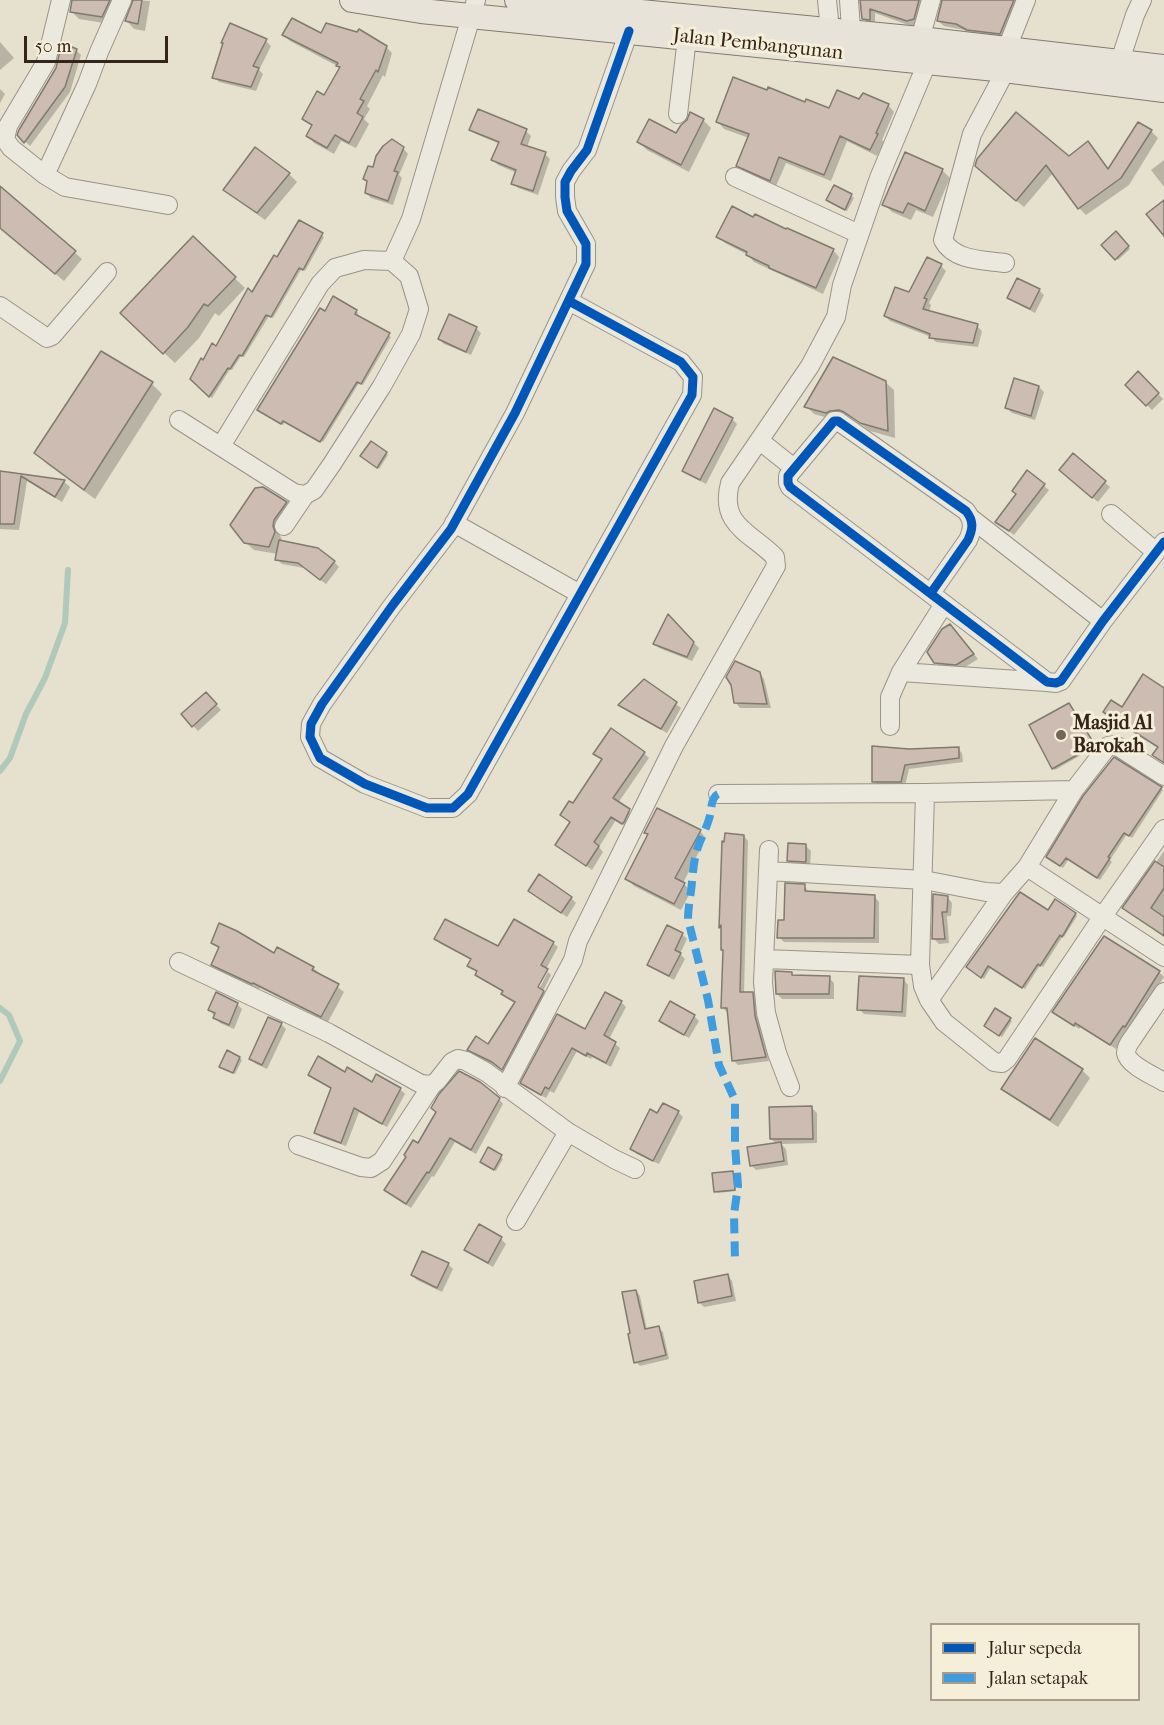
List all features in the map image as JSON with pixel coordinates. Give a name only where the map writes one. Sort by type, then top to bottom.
[{"type":"main road","name":"Jalan Pembangunan","points":[[352,0],[422,11],[474,8],[687,38],[840,42],[920,39],[1006,59],[1164,90]]},
{"type":"main road","name":"Jalan Pembangunan","points":[[517,0],[840,42],[927,63],[1006,59],[1120,62],[1164,67]]},
{"type":"street","points":[[61,0],[46,62],[8,126],[2,142],[45,176],[65,187],[168,205]]},
{"type":"street","points":[[45,176],[122,0]]},
{"type":"street","points":[[827,0],[840,42]]},
{"type":"street","points":[[840,42],[849,0]]},
{"type":"street","points":[[920,39],[930,0]]},
{"type":"street","points":[[1005,263],[961,256],[947,248],[943,240],[972,134],[1006,59],[1026,0]]},
{"type":"street","points":[[1120,62],[1142,0]]},
{"type":"street","points":[[392,261],[411,219],[474,8]]},
{"type":"street","points":[[569,301],[681,362],[693,376],[692,395],[468,794],[453,808],[427,808],[365,784],[320,758],[310,737],[311,724],[322,704],[454,523],[515,413],[586,264],[586,244],[567,210],[565,183],[587,150],[629,31]]},
{"type":"street","points":[[678,114],[687,38]]},
{"type":"street","points":[[505,1088],[573,960],[578,941],[674,746],[776,566],[775,557],[736,524],[728,507],[727,495],[730,483],[810,366],[836,317],[842,285],[879,178],[927,63]]},
{"type":"street","points":[[735,177],[860,234]]},
{"type":"street","points":[[221,446],[320,284],[335,268],[364,260],[392,261],[408,276],[419,309],[411,334],[382,386],[332,464],[314,489],[305,495],[284,526]]},
{"type":"street","points":[[0,306],[47,338],[52,336],[107,272]]},
{"type":"street","points":[[179,420],[294,493],[305,495]]},
{"type":"street","points":[[1047,682],[790,486],[787,479],[794,468],[831,423],[838,421],[966,511],[972,519],[1103,621]]},
{"type":"street","points":[[760,441],[794,468]]},
{"type":"street","points":[[901,672],[1056,683],[1061,681],[1103,621],[1160,547],[1112,514]]},
{"type":"street","points":[[890,726],[890,697],[973,531],[972,519]]},
{"type":"street","points":[[454,523],[580,594]]},
{"type":"street","points":[[929,1000],[1004,893],[1027,867],[1074,790],[1108,746],[1114,745],[1121,748],[1164,776]]},
{"type":"street","points":[[718,794],[1074,790]]},
{"type":"street","points":[[925,793],[920,965],[923,986],[929,1000],[944,1022],[994,1062],[1002,1063],[1007,1059],[1164,829]]},
{"type":"street","points":[[769,850],[763,982],[766,1013],[777,1053],[790,1087]]},
{"type":"street","points":[[1027,867],[1164,957]]},
{"type":"street","points":[[768,871],[924,880],[1004,893]]},
{"type":"street","points":[[765,959],[920,965]]},
{"type":"street","points":[[179,962],[329,1033],[421,1083],[432,1085]]},
{"type":"street","points":[[1164,992],[1127,1047],[1126,1054],[1129,1060],[1164,1082]]},
{"type":"street","points":[[298,1144],[361,1167],[371,1168],[382,1161],[432,1085],[452,1062],[458,1059],[486,1072],[568,1132],[614,1160],[635,1169]]},
{"type":"street","points":[[516,1221],[568,1132]]},
{"type":"building","points":[[72,0],[110,0],[102,17],[70,12]]},
{"type":"building","points":[[133,0],[142,0],[138,24],[125,21]]},
{"type":"building","points":[[860,0],[919,0],[914,19],[907,21],[870,9],[870,20],[862,19]]},
{"type":"building","points":[[942,0],[1014,0],[1000,34],[967,30],[956,24],[937,21]]},
{"type":"building","points":[[292,18],[321,33],[326,23],[357,32],[359,29],[387,46],[378,72],[376,70],[360,99],[364,101],[357,113],[363,117],[349,143],[335,135],[327,148],[306,136],[312,125],[302,119],[317,91],[324,95],[340,67],[336,66],[338,63],[282,35]]},
{"type":"building","points":[[230,23],[267,39],[253,66],[259,68],[251,87],[212,78],[223,43],[221,43]]},
{"type":"building","points":[[62,43],[77,49],[65,87],[24,143],[17,135],[56,68]]},
{"type":"building","points":[[733,77],[767,90],[768,87],[805,102],[806,99],[829,108],[837,90],[859,99],[863,93],[889,104],[870,150],[840,136],[824,175],[779,157],[770,181],[736,166],[749,134],[716,122]]},
{"type":"building","points":[[478,109],[527,129],[521,144],[546,152],[533,191],[511,184],[516,170],[491,160],[499,142],[469,130]]},
{"type":"building","points":[[690,112],[704,119],[681,165],[637,142],[649,119],[676,133],[687,120]]},
{"type":"building","points":[[1016,112],[1069,156],[1088,141],[1108,169],[1138,122],[1152,130],[1121,178],[1078,209],[1046,165],[1016,201],[975,166],[977,159]]},
{"type":"building","points":[[392,139],[404,147],[394,171],[398,172],[388,201],[365,193],[367,181],[363,179],[368,166],[373,167],[376,156]]},
{"type":"building","points":[[255,147],[290,173],[257,213],[223,190]]},
{"type":"building","points":[[905,152],[943,169],[925,211],[908,203],[903,213],[882,205]]},
{"type":"building","points":[[834,185],[852,194],[845,210],[826,200]]},
{"type":"building","points":[[0,186],[76,251],[55,274],[0,228]]},
{"type":"building","points":[[1164,200],[1164,236],[1146,214]]},
{"type":"building","points":[[732,206],[753,217],[755,214],[834,249],[816,288],[769,268],[746,255],[747,252],[716,237]]},
{"type":"building","points":[[299,220],[323,233],[303,270],[299,268],[271,317],[266,315],[242,356],[239,355],[230,369],[228,368],[209,397],[190,379],[212,343],[216,346],[248,288],[252,292],[274,255],[277,257]]},
{"type":"building","points":[[1116,231],[1129,246],[1115,260],[1101,245]]},
{"type":"building","points":[[193,236],[236,277],[208,306],[204,304],[188,327],[163,354],[120,313]]},
{"type":"building","points":[[927,257],[942,264],[924,298],[927,299],[923,309],[978,324],[973,343],[929,338],[930,334],[884,316],[895,287],[909,292]]},
{"type":"building","points":[[1017,278],[1040,289],[1030,309],[1007,298]]},
{"type":"building","points":[[333,296],[357,310],[355,314],[390,333],[361,384],[357,382],[320,442],[283,421],[281,424],[257,410],[320,308],[325,311]]},
{"type":"building","points":[[449,314],[477,327],[466,352],[438,339]]},
{"type":"building","points":[[101,351],[153,382],[84,490],[34,453]]},
{"type":"building","points":[[833,357],[886,381],[888,431],[860,423],[839,410],[826,413],[804,407]]},
{"type":"building","points":[[1138,371],[1159,393],[1146,406],[1125,385]]},
{"type":"building","points":[[1014,378],[1039,386],[1031,416],[1005,408]]},
{"type":"building","points":[[714,408],[733,418],[700,480],[682,471]]},
{"type":"building","points":[[371,441],[387,452],[377,468],[360,456]]},
{"type":"building","points":[[1073,453],[1106,481],[1092,498],[1059,470]]},
{"type":"building","points":[[1027,470],[1045,484],[1009,531],[995,522],[1016,494],[1012,491]]},
{"type":"building","points":[[0,471],[65,480],[55,497],[21,476],[14,524],[0,524]]},
{"type":"building","points":[[263,487],[287,502],[274,520],[275,532],[269,547],[244,543],[230,525],[255,488]]},
{"type":"building","points":[[279,540],[318,548],[335,561],[320,580],[298,563],[275,560]]},
{"type":"building","points":[[668,614],[694,642],[687,657],[653,644]]},
{"type":"building","points":[[950,624],[974,654],[956,665],[934,663],[927,652],[942,629]]},
{"type":"building","points":[[735,661],[760,672],[767,704],[734,703],[731,685],[726,677]]},
{"type":"building","points":[[1143,674],[1164,688],[1164,763],[1152,755],[1158,747],[1103,712],[1111,700],[1122,707]]},
{"type":"building","points":[[644,679],[677,702],[661,729],[618,705]]},
{"type":"building","points":[[206,692],[217,704],[192,727],[181,714]]},
{"type":"building","name":"Masjid Al Barokah","points":[[1069,703],[1095,745],[1052,769],[1029,725]]},
{"type":"building","points":[[611,728],[645,752],[613,798],[630,809],[624,822],[622,824],[611,817],[594,842],[599,846],[586,866],[555,845],[570,822],[560,815],[569,801],[573,803],[602,759],[593,754]]},
{"type":"building","points":[[872,746],[909,749],[959,747],[959,758],[905,765],[901,782],[872,782]]},
{"type":"building","points":[[1114,757],[1162,787],[1129,836],[1124,833],[1097,878],[1066,858],[1060,866],[1046,857],[1083,796]]},
{"type":"building","points":[[657,808],[701,830],[675,878],[685,883],[674,904],[625,879],[648,834],[644,833]]},
{"type":"building","points":[[725,833],[744,835],[740,992],[753,992],[755,1016],[766,1057],[732,1061],[727,1008],[721,1008],[723,950],[721,950],[721,925],[719,928],[722,841],[724,842]]},
{"type":"building","points":[[788,843],[806,844],[806,862],[787,861]]},
{"type":"building","points":[[1155,861],[1164,867],[1164,888],[1151,908],[1164,917],[1164,936],[1122,908]]},
{"type":"building","points":[[539,874],[572,897],[561,913],[528,891]]},
{"type":"building","points":[[785,883],[805,884],[805,891],[875,895],[874,938],[777,938],[778,920],[784,920]]},
{"type":"building","points":[[1020,892],[1048,910],[1055,899],[1076,913],[1062,937],[1060,935],[1040,966],[1038,964],[1022,988],[988,966],[981,978],[966,967]]},
{"type":"building","points":[[933,894],[948,896],[947,912],[942,912],[945,939],[932,939]]},
{"type":"building","points":[[445,919],[498,946],[514,919],[554,942],[541,965],[548,969],[538,987],[544,991],[502,1070],[492,1062],[467,1050],[476,1036],[488,1044],[515,1002],[501,994],[503,991],[475,975],[477,971],[467,966],[471,959],[434,939]]},
{"type":"building","points":[[219,923],[274,953],[277,947],[314,967],[312,970],[339,984],[321,1017],[211,965],[219,947],[211,943]]},
{"type":"building","points":[[667,925],[683,933],[675,950],[681,953],[669,976],[647,965]]},
{"type":"building","points":[[1104,936],[1160,971],[1125,1027],[1123,1026],[1110,1045],[1075,1023],[1074,1026],[1052,1012]]},
{"type":"building","points":[[775,971],[792,972],[792,975],[830,976],[829,994],[776,994]]},
{"type":"building","points":[[859,976],[904,978],[902,1012],[857,1010]]},
{"type":"building","points":[[216,992],[238,1003],[229,1025],[213,1018],[215,1013],[208,1010]]},
{"type":"building","points":[[605,992],[622,1001],[604,1035],[616,1042],[606,1063],[572,1048],[549,1089],[545,1087],[541,1095],[520,1083],[557,1014],[585,1029]]},
{"type":"building","points":[[670,1001],[695,1015],[684,1035],[659,1021]]},
{"type":"building","points":[[995,1008],[1011,1018],[999,1036],[984,1026]]},
{"type":"building","points":[[268,1017],[282,1023],[262,1065],[249,1059]]},
{"type":"building","points":[[1035,1038],[1083,1069],[1050,1120],[1001,1089]]},
{"type":"building","points":[[227,1050],[240,1057],[233,1073],[219,1067]]},
{"type":"building","points":[[318,1056],[345,1072],[347,1067],[372,1082],[376,1074],[401,1088],[382,1124],[354,1108],[341,1143],[314,1133],[331,1088],[308,1075]]},
{"type":"building","points":[[459,1071],[480,1082],[500,1098],[471,1150],[450,1138],[429,1173],[427,1172],[406,1204],[384,1190],[406,1157],[404,1155],[413,1140],[418,1143],[436,1112],[431,1108],[439,1094]]},
{"type":"building","points":[[663,1103],[679,1111],[653,1161],[630,1149],[650,1109],[657,1113]]},
{"type":"building","points":[[812,1106],[813,1139],[770,1139],[769,1107]]},
{"type":"building","points":[[781,1142],[784,1161],[750,1166],[747,1147]]},
{"type":"building","points":[[488,1147],[502,1155],[494,1170],[480,1162]]},
{"type":"building","points":[[733,1171],[735,1190],[714,1192],[712,1173]]},
{"type":"building","points":[[479,1224],[502,1237],[488,1263],[464,1250]]},
{"type":"building","points":[[422,1251],[449,1263],[437,1288],[411,1275]]},
{"type":"building","points":[[728,1274],[732,1296],[698,1303],[694,1281]]},
{"type":"building","points":[[636,1290],[645,1329],[659,1326],[666,1355],[634,1363],[622,1292]]},
{"type":"waterway","points":[[0,771],[10,758],[26,714],[45,678],[65,623],[68,570]]},
{"type":"waterway","points":[[0,1008],[9,1015],[20,1041],[0,1081]]},
{"type":"marked path","points":[[718,794],[712,802],[708,823],[696,854],[688,919],[708,1000],[719,1065],[735,1100],[738,1186],[734,1214],[735,1261]]},
{"type":"cycle path","points":[[569,301],[681,362],[693,377],[692,395],[468,794],[453,808],[427,808],[365,784],[320,758],[310,737],[311,724],[322,704],[392,606],[451,529],[515,413],[586,264],[586,244],[567,211],[565,182],[587,150],[629,31]]},
{"type":"cycle path","points":[[931,593],[968,540],[972,525],[969,515],[838,421],[834,421],[788,476],[790,487],[1047,682],[1061,681],[1103,621],[1164,542]]},
{"type":"place","name":"Masjid Al Barokah","points":[[1061,735]]}]
